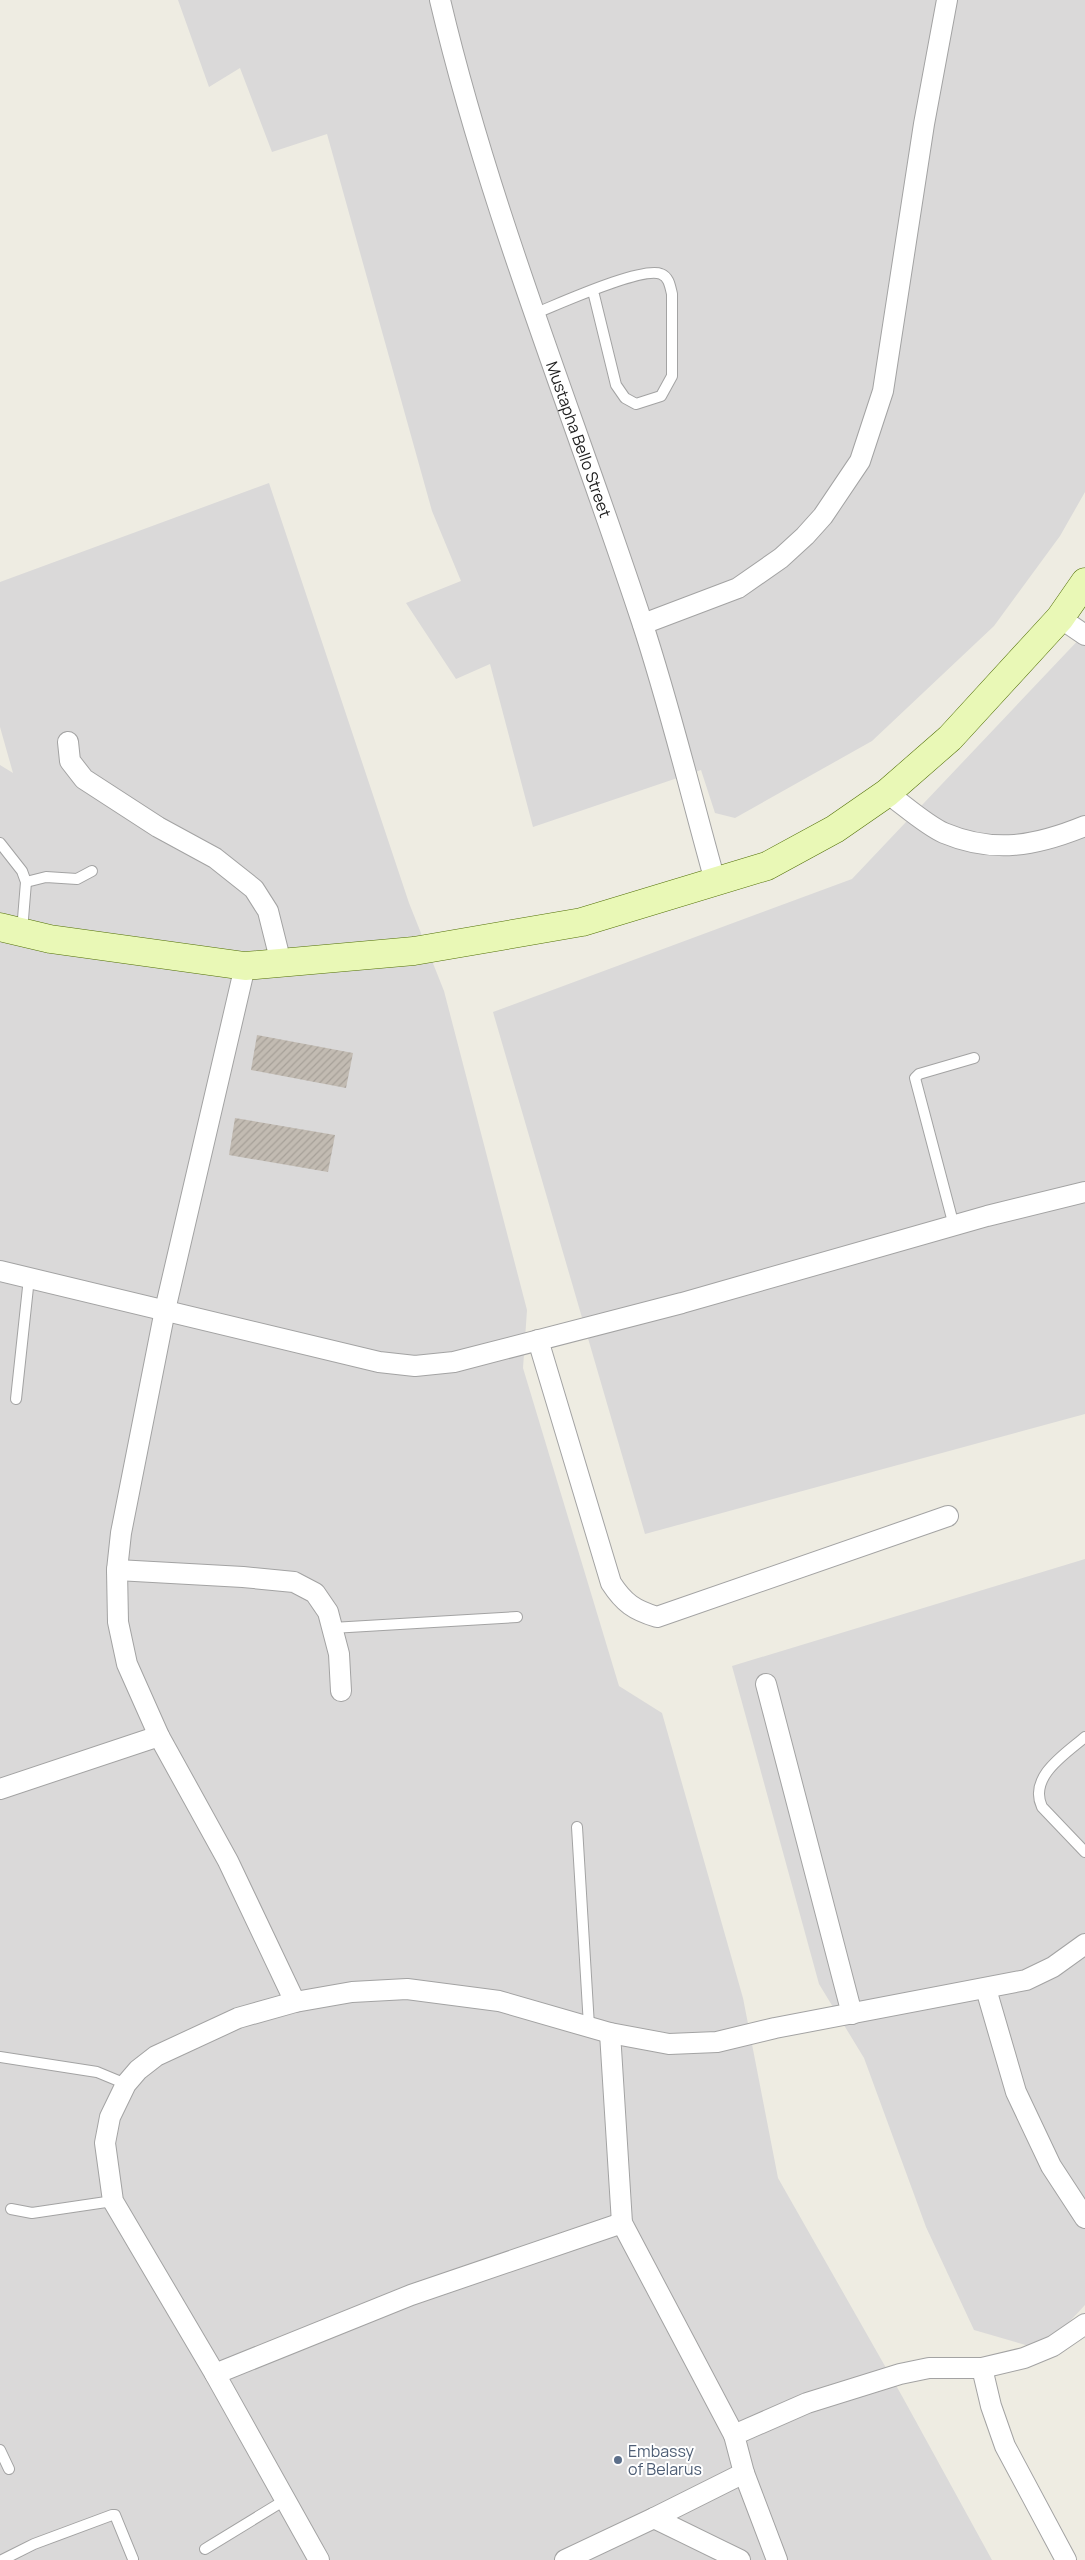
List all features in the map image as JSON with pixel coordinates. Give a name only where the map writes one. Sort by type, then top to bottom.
[{"type":"street","name":"Mustapha Bello Street","points":[[440,0],[453,57],[482,151],[643,624],[715,882]]},
{"type":"street","points":[[643,624],[738,588],[781,558],[823,516],[860,461],[883,391],[924,124],[946,0]]},
{"type":"street","points":[[11,929],[50,939],[245,966],[281,963],[414,951],[582,922],[767,866],[835,830],[887,793],[950,738],[1060,618],[1085,582]]},
{"type":"street","points":[[1060,618],[1085,635]]},
{"type":"street","points":[[68,742],[70,761],[84,779],[158,827],[215,858],[254,889],[268,911],[281,963]]},
{"type":"street","points":[[887,793],[942,832],[979,843],[1016,847],[1061,836],[1085,826]]},
{"type":"street","points":[[245,966],[165,1310],[121,1533],[117,1570],[118,1622],[127,1664],[159,1736],[228,1861],[294,2002]]},
{"type":"street","points":[[0,1271],[379,1362],[415,1366],[454,1362],[682,1303],[954,1226],[1085,1192]]},
{"type":"street","points":[[538,1340],[611,1583],[619,1596],[636,1610],[657,1617],[948,1516]]},
{"type":"street","points":[[117,1570],[244,1577],[294,1582],[315,1593],[328,1612],[339,1654],[341,1690]]},
{"type":"street","points":[[766,1684],[852,2014]]},
{"type":"street","points":[[0,1789],[159,1736]]},
{"type":"street","points":[[319,2560],[215,2374],[113,2201],[105,2143],[110,2117],[126,2084],[138,2070],[156,2056],[238,2018],[294,2002],[352,1992],[407,1990],[499,2001],[610,2032],[669,2044],[717,2042],[775,2028],[1026,1980],[1053,1967],[1085,1944]]},
{"type":"street","points":[[986,1989],[1016,2092],[1051,2166],[1085,2218]]},
{"type":"street","points":[[610,2032],[622,2223],[734,2435],[744,2473],[778,2560]]},
{"type":"street","points":[[215,2374],[411,2295],[622,2223]]},
{"type":"street","points":[[734,2435],[807,2403],[900,2374],[929,2368],[982,2368],[1024,2358],[1053,2346],[1085,2324]]},
{"type":"street","points":[[982,2368],[991,2406],[1005,2446],[1066,2560]]},
{"type":"street","points":[[565,2560],[744,2473]]},
{"type":"street","points":[[654,2518],[740,2560]]},
{"type":"lane","points":[[536,313],[593,291],[652,272],[664,275],[669,280],[672,294],[672,376],[661,396],[636,404],[625,398],[616,384],[593,291]]},
{"type":"lane","points":[[0,844],[22,872],[26,882],[11,929]]},
{"type":"lane","points":[[26,882],[46,877],[77,879],[92,871]]},
{"type":"lane","points":[[954,1226],[915,1078],[918,1074],[974,1058]]},
{"type":"lane","points":[[16,1399],[30,1278]]},
{"type":"lane","points":[[332,1628],[517,1617]]},
{"type":"lane","points":[[1085,1737],[1046,1771],[1039,1788],[1038,1798],[1042,1807],[1085,1852]]},
{"type":"lane","points":[[577,1827],[589,2026]]},
{"type":"lane","points":[[0,2057],[55,2067],[82,2069],[126,2084]]},
{"type":"lane","points":[[11,2209],[32,2213],[113,2201]]},
{"type":"lane","points":[[0,2450],[9,2469]]},
{"type":"lane","points":[[204,2549],[285,2500]]},
{"type":"lane","points":[[2,2560],[34,2544],[112,2515],[116,2515],[133,2559]]},
{"type":"shaded area","points":[[178,0],[1085,0],[1085,492],[1060,536],[994,626],[872,741],[735,818],[715,813],[701,770],[533,827],[490,664],[456,679],[406,603],[461,581],[432,511],[327,134],[272,152],[240,68],[209,87]]},
{"type":"shaded area","points":[[269,483],[409,903],[444,991],[527,1310],[523,1368],[619,1686],[662,1713],[743,1998],[778,2178],[902,2396],[992,2560],[0,2560],[0,765],[13,773],[0,727],[0,582]]},
{"type":"shaded area","points":[[1085,633],[1085,1414],[645,1534],[493,1012],[852,879]]},
{"type":"shaded area","points":[[1085,1559],[1085,2305],[1043,2350],[974,2330],[926,2227],[864,2058],[819,1984],[732,1666]]},
{"type":"building","points":[[257,1035],[353,1053],[346,1088],[251,1070]]},
{"type":"building","points":[[235,1118],[335,1135],[328,1172],[229,1155]]},
{"type":"place","name":"Embassy of Belarus","points":[[618,2460]]}]
